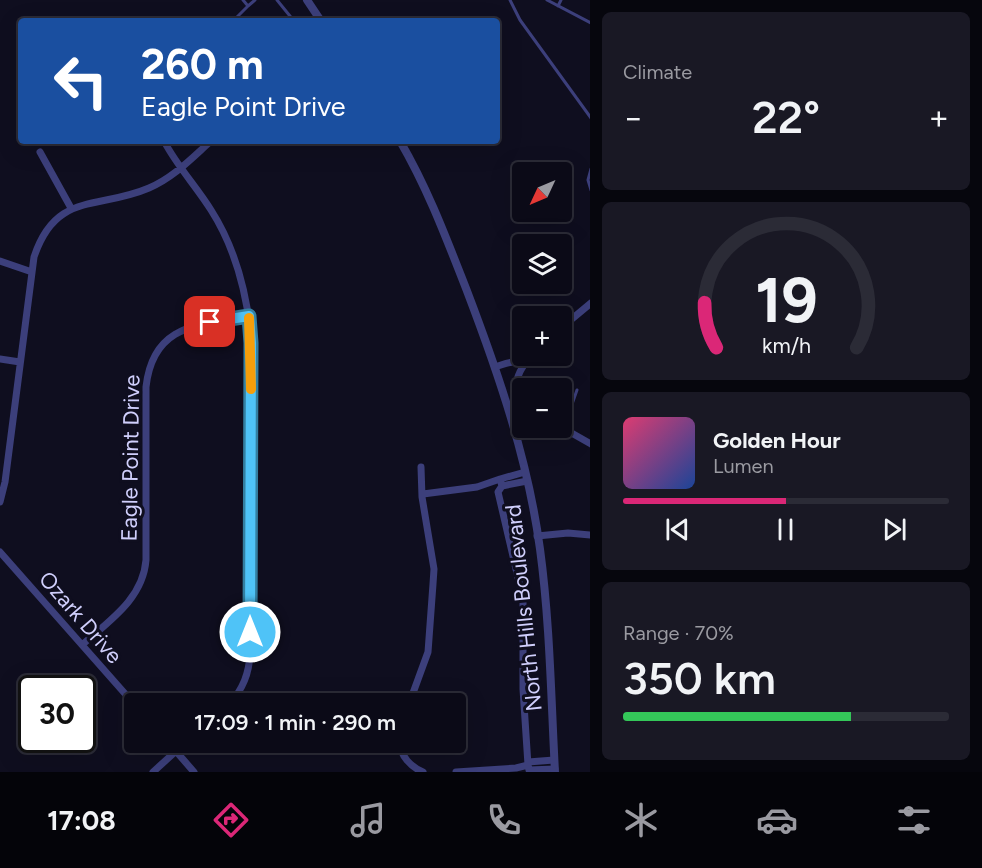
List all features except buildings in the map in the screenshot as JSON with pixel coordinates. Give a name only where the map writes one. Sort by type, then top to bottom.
[{"type":"street","points":[[307,0],[319,18]]},
{"type":"street","points":[[166,144],[180,168],[211,210],[231,249],[242,281],[249,316],[251,343],[250,654],[247,675],[238,693]]},
{"type":"street","points":[[0,502],[5,482],[34,257],[41,238],[57,219],[71,208],[84,203],[131,195],[152,187],[180,168],[208,144]]},
{"type":"street","name":"North Hills Boulevard","points":[[402,144],[433,205],[512,418],[537,536],[546,609],[555,767]]},
{"type":"street","points":[[40,152],[71,208]]},
{"type":"street","points":[[0,261],[32,272]]},
{"type":"street","points":[[572,319],[590,304]]},
{"type":"street","name":"Eagle Point Drive","points":[[82,645],[128,603],[143,578],[146,560],[146,387],[154,355],[164,343],[181,330],[191,326],[249,316]]},
{"type":"street","points":[[0,359],[20,362]]},
{"type":"street","points":[[495,367],[512,362]]},
{"type":"street","points":[[518,378],[523,366]]},
{"type":"street","points":[[572,434],[590,443]]},
{"type":"street","points":[[414,693],[428,652],[434,570],[421,467]]},
{"type":"street","points":[[423,494],[477,487],[526,477]]},
{"type":"street","points":[[501,482],[498,492],[523,599],[523,689],[528,766]]},
{"type":"street","points":[[537,536],[568,533],[590,535]]},
{"type":"street","name":"Ozark Drive","points":[[0,552],[124,693]]},
{"type":"street","points":[[153,772],[175,753]]},
{"type":"street","points":[[177,753],[194,772]]},
{"type":"street","points":[[403,753],[409,762],[423,772]]},
{"type":"street","points":[[456,772],[528,766],[555,767]]},
{"type":"lane","points":[[243,0],[248,6]]},
{"type":"lane","points":[[236,18],[255,0]]},
{"type":"lane","points":[[277,0],[292,18]]},
{"type":"lane","points":[[510,0],[520,20],[590,117]]},
{"type":"lane","points":[[547,0],[590,22]]},
{"type":"lane","points":[[558,6],[561,0]]},
{"type":"lane","points":[[572,403],[577,390]]},
{"type":"slow traffic","points":[[249,318],[251,389]]},
{"type":"route","points":[[210,322],[249,316],[251,343],[250,632]]}]
